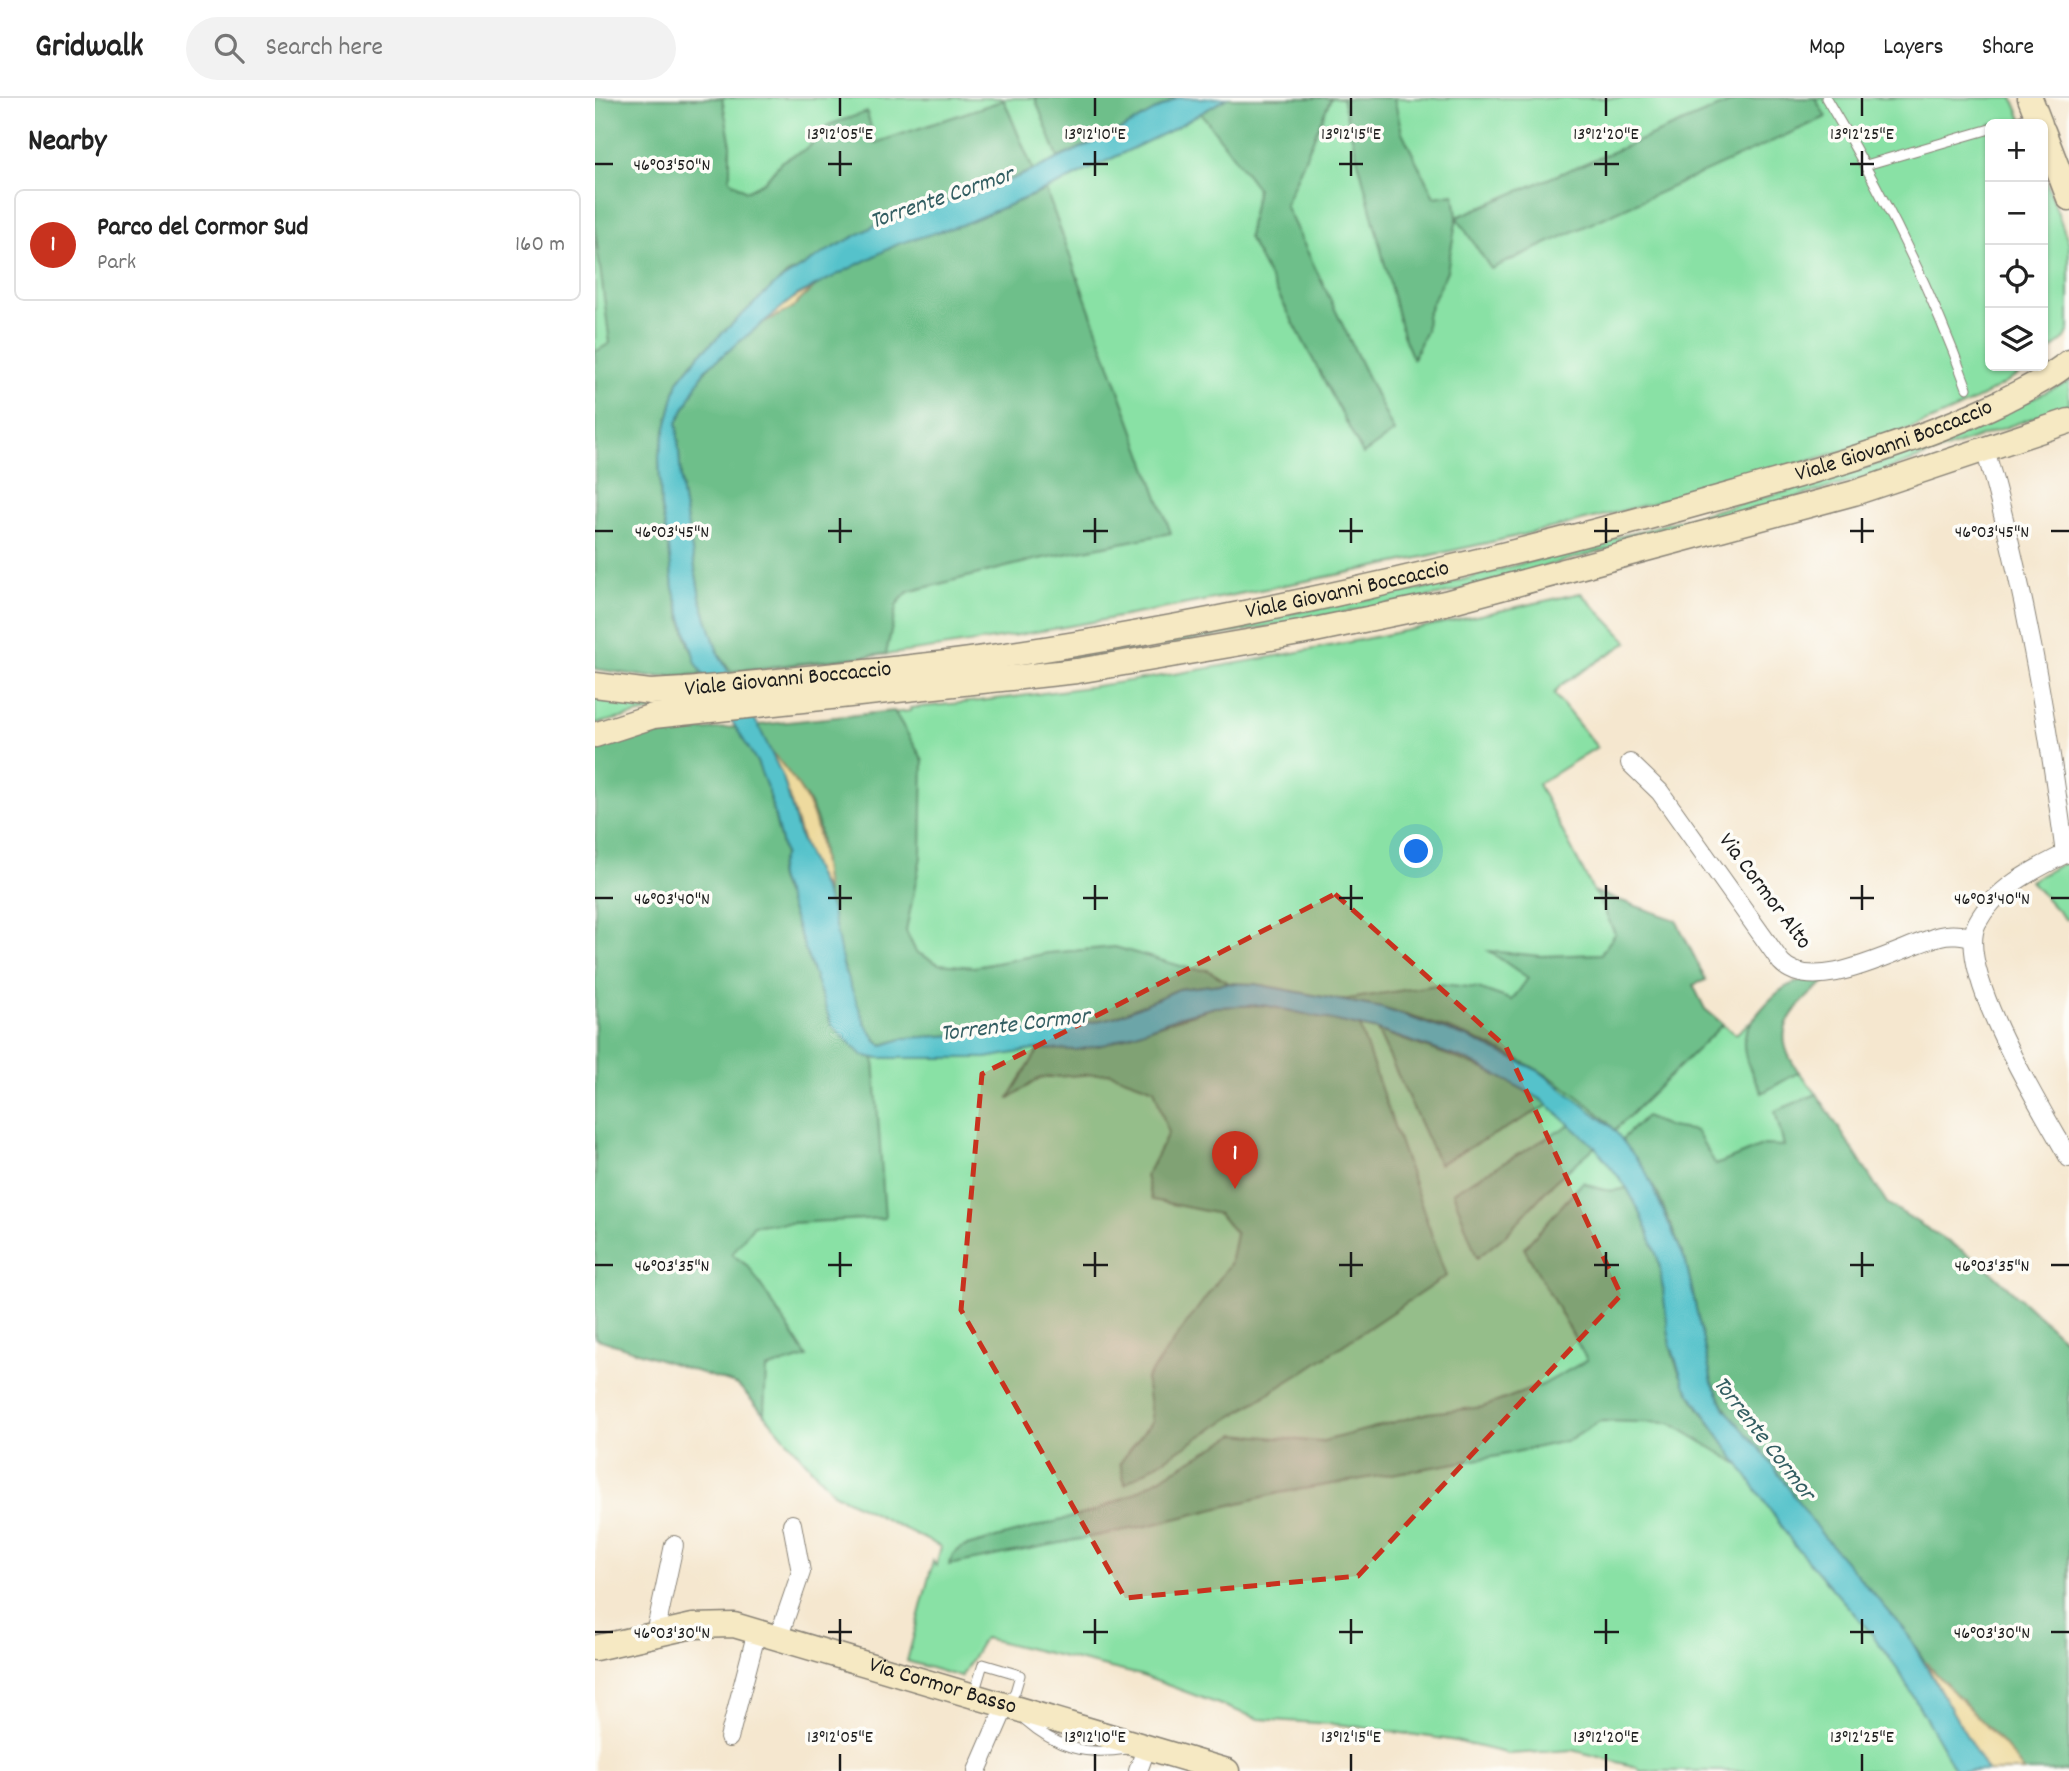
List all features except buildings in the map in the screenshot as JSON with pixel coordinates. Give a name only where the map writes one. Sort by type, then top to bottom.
[{"type":"main road","points":[[2037,117],[2069,198]]},
{"type":"main road","name":"Viale Giovanni Boccaccio","points":[[595,685],[650,692],[1025,652],[1234,614],[1444,570],[1574,538],[1906,442],[2012,396],[2069,362]]},
{"type":"main road","name":"Viale Giovanni Boccaccio","points":[[595,735],[653,716],[947,687],[1173,656],[1445,603],[1854,493],[2069,421]]},
{"type":"main road","name":"Via Cormor Basso","points":[[595,1648],[655,1634],[720,1624],[768,1633],[1227,1771]]},
{"type":"street","points":[[1985,449],[2006,520],[2030,624],[2048,721],[2067,853],[2014,882],[1989,907],[1973,937],[1972,953],[1985,995],[2019,1070],[2069,1158]]},
{"type":"street","name":"Via Cormor Alto","points":[[1630,763],[1660,792],[1781,962],[1795,973],[1816,975],[1890,957],[1940,936],[1973,937]]},
{"type":"street","points":[[729,1738],[768,1633],[801,1572],[792,1524]]},
{"type":"street","points":[[655,1634],[674,1545]]},
{"type":"street","points":[[977,1771],[1006,1704]]},
{"type":"street","points":[[1138,1771],[1147,1746]]},
{"type":"lane","points":[[1825,98],[1866,165],[1929,288],[1967,387]]},
{"type":"lane","points":[[1866,165],[1985,130]]},
{"type":"highlighted area","points":[[1335,894],[1506,1047],[1621,1295],[1358,1576],[1125,1598],[961,1310],[982,1074]]},
{"type":"green space","points":[[595,98],[2013,98],[2022,119],[1985,119],[1985,371],[2022,371],[1959,408],[1918,425],[1831,455],[1592,518],[1478,545],[1143,613],[930,649],[708,676],[650,677],[595,666]]},
{"type":"green space","points":[[595,98],[722,98],[730,140],[730,180],[746,191],[764,182],[782,161],[808,148],[828,125],[867,112],[875,143],[1004,100],[1033,170],[978,193],[917,211],[787,274],[700,354],[678,381],[659,455],[661,507],[673,588],[689,645],[703,674],[650,677],[595,669],[595,352],[610,343],[595,230]]},
{"type":"green space","points":[[1035,98],[1177,98],[1122,129],[1058,158]]},
{"type":"green space","points":[[1227,98],[1331,98],[1285,205],[1394,432],[1363,454],[1248,237],[1257,188],[1201,113]]},
{"type":"green space","points":[[1342,98],[1394,98],[1402,132],[1434,197],[1454,194],[1457,217],[1741,98],[1815,98],[1826,117],[1491,269],[1457,218],[1447,271],[1427,314],[1426,331],[1413,359],[1403,335]]},
{"type":"green space","points":[[2048,186],[2069,244],[2069,329],[2065,339],[2048,352]]},
{"type":"green space","points":[[1046,190],[1171,533],[1034,560],[908,592],[897,604],[886,654],[731,671],[718,653],[700,597],[682,494],[677,423],[698,379],[717,358],[758,325],[791,309],[814,287],[831,276],[898,243],[961,225]]},
{"type":"green space","points":[[2069,381],[2069,405],[1855,481],[1449,593],[1075,662],[976,672],[1447,584],[1852,473],[1946,439]]},
{"type":"green space","points":[[1581,593],[1628,642],[1561,685],[1554,694],[1597,747],[1538,784],[1595,894],[1602,897],[1690,983],[1702,1011],[1736,1034],[1752,1020],[1744,1039],[1799,1072],[1817,1094],[1814,1095],[2069,1771],[1640,1771],[1636,1767],[1573,1750],[1509,1754],[1451,1740],[1345,1725],[1259,1719],[1140,1675],[984,1638],[961,1677],[907,1661],[933,1561],[936,1566],[941,1547],[833,1493],[764,1414],[595,752],[786,724],[911,711],[910,708],[1164,676],[1330,646]]},
{"type":"green space","points":[[595,697],[622,702],[693,702],[595,724]]},
{"type":"green space","points":[[894,711],[923,760],[921,857],[906,931],[916,952],[939,964],[975,967],[1048,953],[1115,947],[1191,969],[1208,970],[1229,983],[1179,989],[1118,1016],[1063,1029],[906,1038],[883,1045],[863,1018],[846,973],[825,888],[821,840],[814,813],[767,746],[758,725]]},
{"type":"green space","points":[[736,727],[750,746],[766,782],[784,854],[778,870],[780,884],[832,1026],[862,1055],[874,1058],[885,1218],[754,1225],[732,1254],[749,1267],[807,1357],[766,1369],[764,1414],[738,1385],[595,1338],[595,747],[629,737]]},
{"type":"green space","points":[[2069,860],[2069,918],[2066,920],[2030,881]]},
{"type":"green space","points":[[1596,892],[1676,920],[1706,980],[1693,985],[1705,1009],[1723,1024],[1615,1130],[1567,1088],[1508,1054],[1414,1017],[1342,1000],[1442,984],[1478,988],[1512,1000],[1528,978],[1489,951],[1541,956],[1601,954],[1615,934]]},
{"type":"green space","points":[[1830,976],[1795,1010],[1785,1028],[1786,1049],[1799,1072],[1762,1093],[1745,1055],[1744,1041],[1750,1025],[1782,989],[1797,982]]},
{"type":"green space","points":[[1264,1005],[1359,1025],[1446,1276],[1306,1370],[1125,1484],[1120,1463],[1152,1421],[1146,1379],[1230,1264],[1236,1234],[1219,1214],[1152,1200],[1146,1176],[1168,1133],[1154,1089],[1110,1073],[1040,1078],[1008,1099],[1039,1049],[1088,1048],[1215,1007]]},
{"type":"green space","points":[[1377,1030],[1508,1080],[1549,1105],[1439,1164]]},
{"type":"green space","points":[[1817,1094],[1887,1203],[1982,1263],[2069,1344],[2069,1771],[2024,1771],[2003,1744],[1925,1662],[1905,1630],[1819,1532],[1762,1451],[1732,1421],[1712,1382],[1686,1262],[1658,1194],[1622,1139],[1645,1117],[1670,1127],[1696,1131],[1716,1165],[1764,1145],[1784,1146],[1775,1111]]},
{"type":"green space","points":[[1571,1124],[1595,1147],[1553,1183],[1506,1235],[1477,1258],[1453,1192]]},
{"type":"green space","points":[[1583,1182],[1605,1190],[1627,1188],[1645,1222],[1658,1258],[1671,1346],[1677,1367],[1698,1406],[1742,1466],[1670,1423],[1600,1421],[1570,1440],[1498,1456],[1279,1493],[1151,1525],[949,1565],[953,1554],[963,1547],[1095,1511],[1131,1495],[1236,1434],[1320,1442],[1428,1413],[1483,1407],[1542,1385],[1587,1360],[1524,1248]]},
{"type":"sand","points":[[814,287],[791,309],[758,325],[787,302]]},
{"type":"sand","points":[[769,749],[797,784],[813,814],[826,891],[809,862],[783,777]]},
{"type":"sand","points":[[1925,1662],[2003,1744],[2024,1771],[1987,1771],[1977,1758]]},
{"type":"water","points":[[1177,98],[1227,98],[1171,130],[1061,183],[961,225],[898,244],[797,295],[705,370],[677,423],[682,494],[700,597],[718,653],[783,777],[800,837],[831,907],[844,969],[865,1023],[877,1042],[883,1045],[905,1038],[1063,1029],[1118,1016],[1179,989],[1229,983],[1256,984],[1382,1008],[1469,1038],[1539,1071],[1612,1127],[1645,1170],[1686,1262],[1712,1382],[1725,1409],[1762,1451],[1820,1532],[1905,1630],[1987,1771],[1956,1771],[1897,1668],[1871,1633],[1794,1545],[1684,1384],[1670,1343],[1659,1262],[1641,1214],[1627,1188],[1595,1147],[1541,1099],[1470,1061],[1377,1030],[1264,1005],[1215,1007],[1181,1016],[1107,1044],[1077,1050],[1039,1049],[986,1058],[874,1058],[862,1055],[832,1026],[779,879],[784,854],[770,796],[757,762],[696,663],[673,588],[661,507],[659,455],[678,381],[700,354],[775,284],[825,252],[876,225],[978,193],[1027,173],[1122,129]]},
{"type":"place","name":"Parco del Cormor Sud","points":[[1235,1189]]},
{"type":"water label","name":"Torrente Cormor","points":[[942,199]]},
{"type":"water label","name":"Torrente Cormor","points":[[1015,1026]]},
{"type":"water label","name":"Torrente Cormor","points":[[1763,1439]]}]
